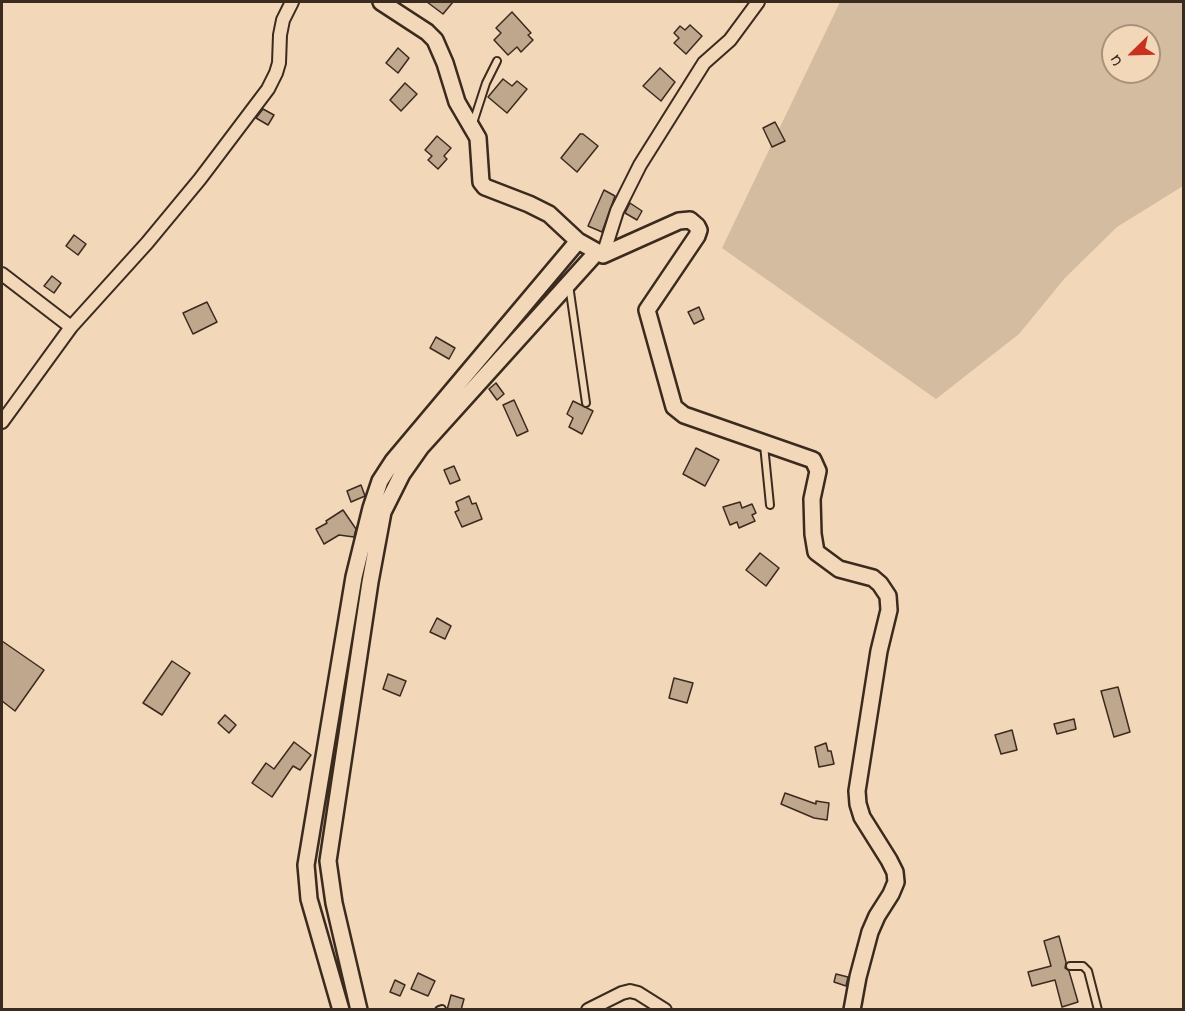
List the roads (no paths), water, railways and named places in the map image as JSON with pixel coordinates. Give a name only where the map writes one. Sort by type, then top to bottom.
[{"type":"street","points":[[2,422],[71,327],[162,225],[220,154],[268,89],[279,63],[280,35],[292,2]]},
{"type":"street","points":[[381,2],[427,32],[435,40],[457,102],[479,142],[482,185],[492,192],[529,204],[549,214],[578,241],[599,254]]},
{"type":"street","points":[[599,254],[640,165],[707,60],[730,40],[758,2]]},
{"type":"street","points":[[359,1010],[332,893],[328,861],[370,582],[384,512],[402,474],[422,447],[568,282],[599,254],[679,221],[690,220],[697,225],[699,230],[697,236],[647,310],[676,411],[808,457],[816,463],[818,471],[812,499],[812,514],[816,552],[839,568],[873,578],[884,589],[889,604],[879,651],[857,790],[862,817],[890,860],[896,882],[870,932],[852,1010]]},
{"type":"street","points":[[341,1010],[309,899],[306,852],[354,577],[376,492],[393,461],[578,241]]},
{"type":"street","points":[[2,274],[71,327]]},
{"type":"street","points":[[333,986],[351,981]]},
{"type":"street","points":[[588,1010],[622,993],[630,992],[638,993],[665,1010]]},
{"type":"lane","points":[[471,126],[486,82],[497,61]]},
{"type":"lane","points":[[568,282],[586,403]]},
{"type":"lane","points":[[764,442],[770,505]]},
{"type":"lane","points":[[1070,966],[1083,966],[1088,971],[1098,1010]]}]
